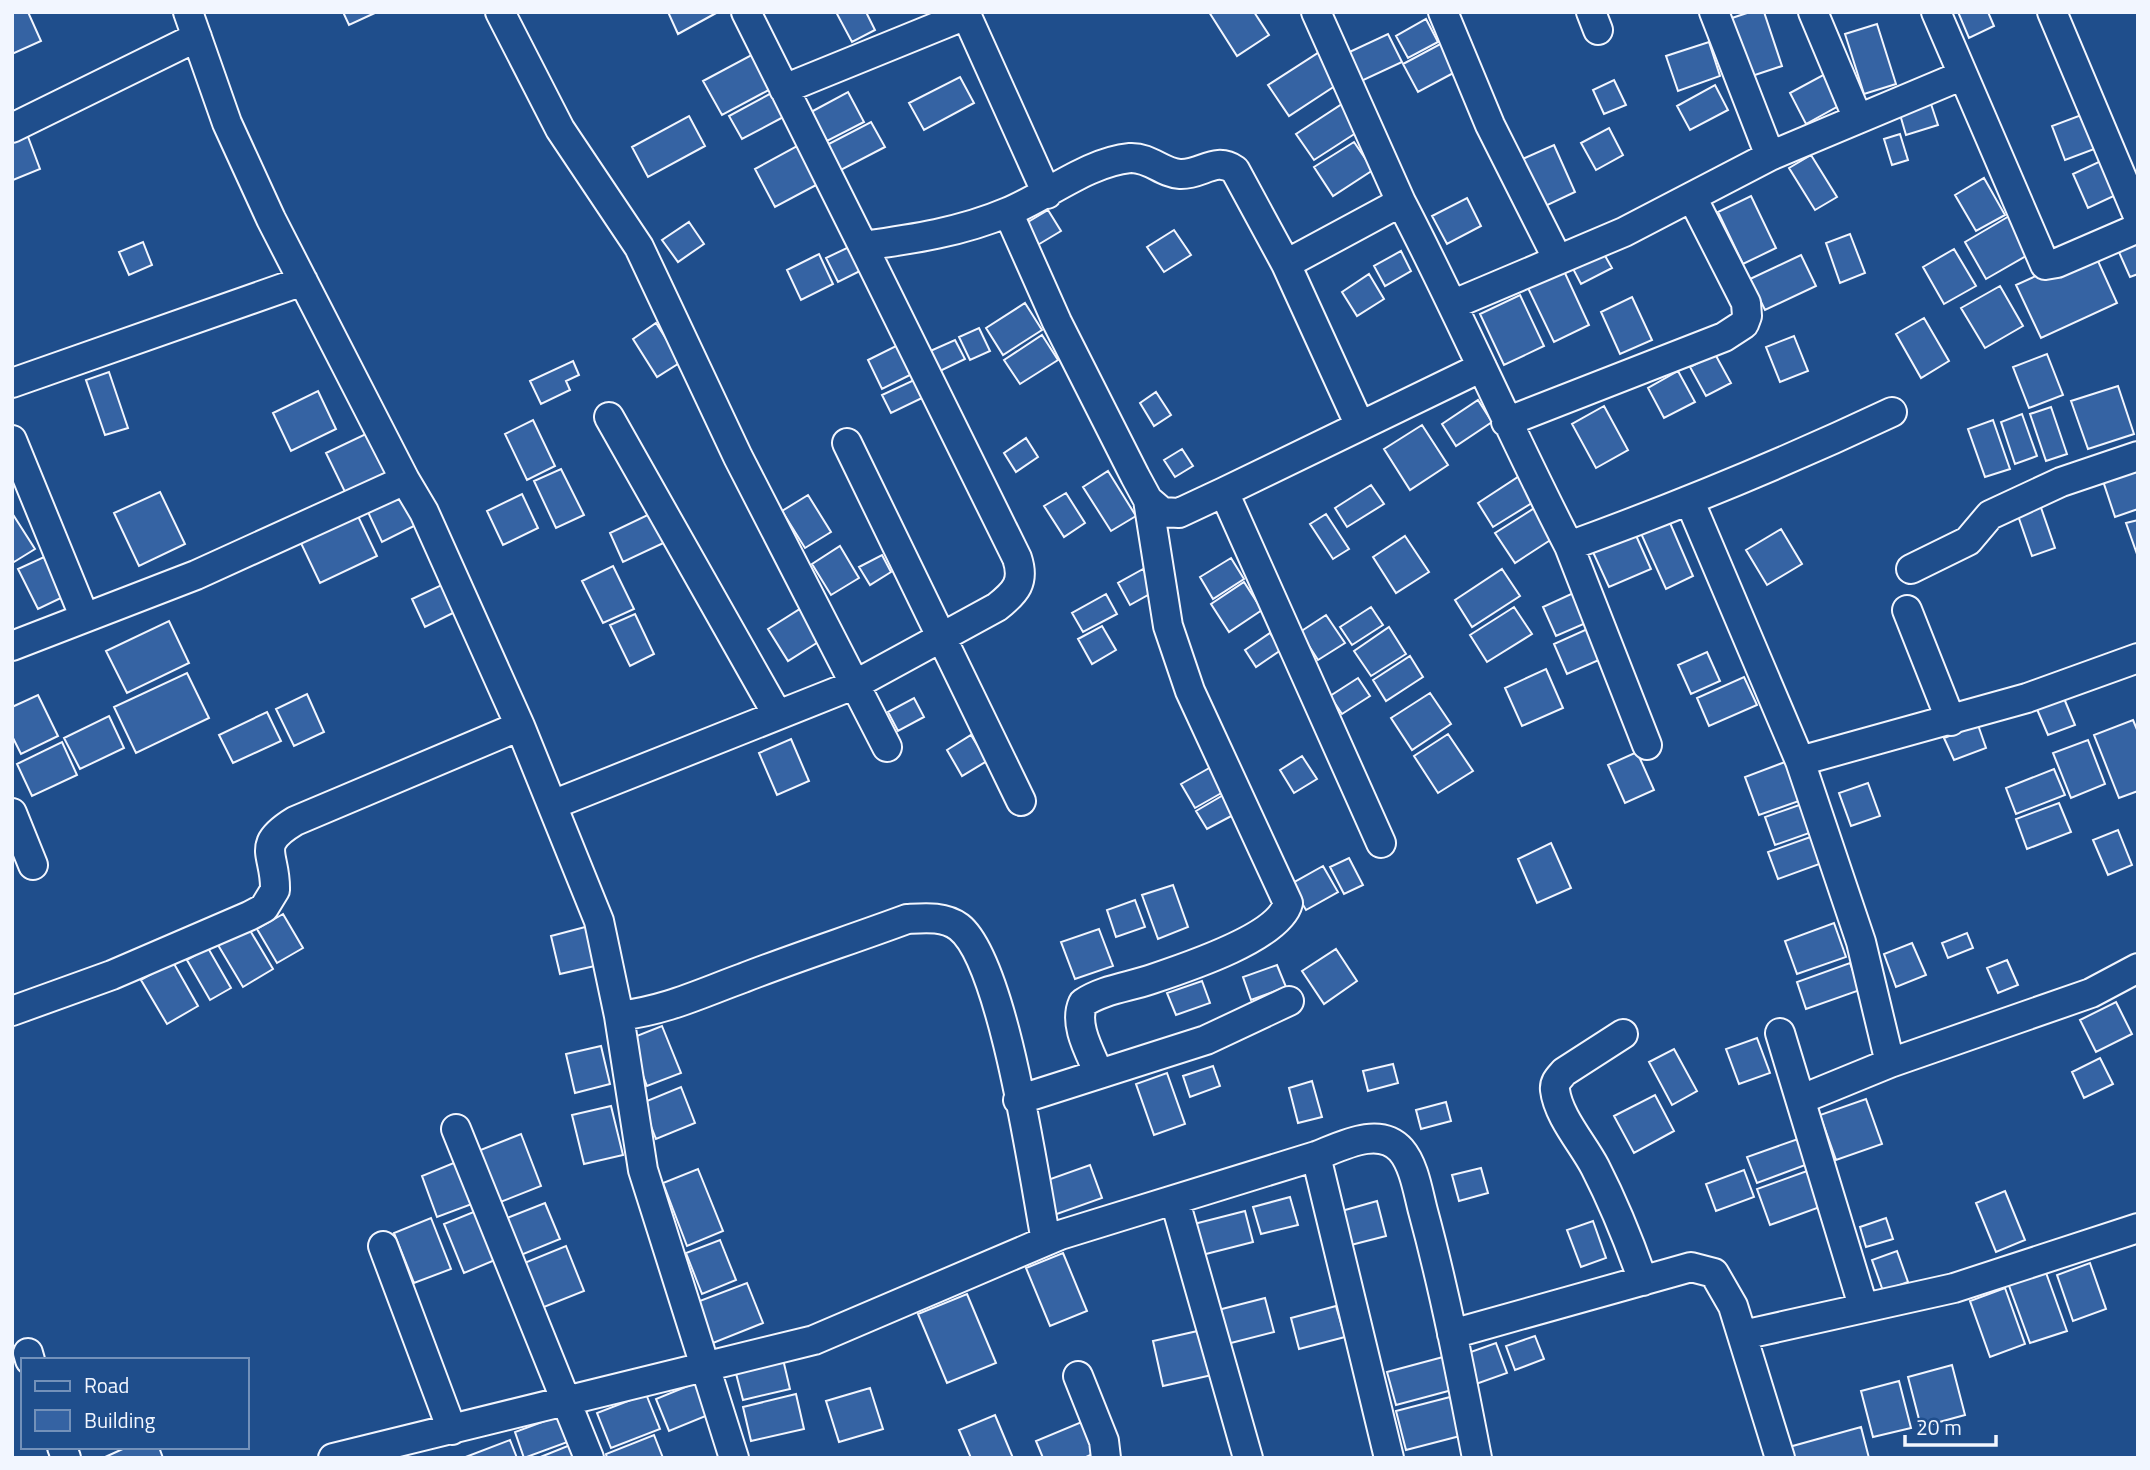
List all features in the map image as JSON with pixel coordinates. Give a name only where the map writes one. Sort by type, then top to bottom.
[{"type":"street","points":[[500,12],[560,129],[639,247],[738,457],[887,747]]},
{"type":"street","points":[[552,804],[856,684],[997,607],[1016,592],[1022,573],[1017,558],[746,12]]},
{"type":"street","points":[[1316,12],[1401,202],[1454,304],[1506,422],[1569,546],[1647,745]]},
{"type":"street","points":[[1443,12],[1490,125],[1558,260]]},
{"type":"street","points":[[1714,12],[1770,156]]},
{"type":"street","points":[[1813,12],[1858,119]]},
{"type":"street","points":[[1936,12],[2045,265],[2057,263],[2138,228]]},
{"type":"street","points":[[2052,12],[2138,216]]},
{"type":"street","points":[[785,89],[966,14],[1047,194]]},
{"type":"street","points":[[12,128],[193,25],[227,123],[303,281],[424,512],[520,726],[599,921],[620,1016],[643,1171],[734,1458]]},
{"type":"street","points":[[1454,304],[1558,260],[1692,197],[1770,156],[1963,75]]},
{"type":"street","points":[[863,246],[971,227],[1118,160],[1133,158],[1152,161],[1170,172],[1182,174],[1226,163],[1243,181],[1286,264],[1360,426]]},
{"type":"street","points":[[1506,422],[1710,343],[1744,324],[1748,316],[1746,303],[1692,197]]},
{"type":"street","points":[[1286,264],[1401,202]]},
{"type":"street","points":[[1008,212],[1057,322],[1148,500],[1168,626],[1190,691],[1288,903],[1285,913],[1278,921],[1230,948],[1083,1003],[1080,1010],[1084,1037],[1099,1074]]},
{"type":"street","points":[[12,383],[303,281]]},
{"type":"street","points":[[1148,500],[1162,512],[1179,513],[1482,367]]},
{"type":"street","points":[[1569,546],[1690,502],[1794,458],[1892,412]]},
{"type":"street","points":[[609,417],[777,714]]},
{"type":"street","points":[[12,440],[84,616]]},
{"type":"street","points":[[847,443],[1021,801]]},
{"type":"street","points":[[1911,569],[1968,541],[1990,514],[2061,482],[2138,456]]},
{"type":"street","points":[[12,646],[196,575],[405,480]]},
{"type":"street","points":[[1224,492],[1381,843]]},
{"type":"street","points":[[1690,502],[1800,761],[1861,942],[1890,1063]]},
{"type":"street","points":[[1907,610],[1951,721]]},
{"type":"street","points":[[1800,761],[2027,698],[2138,658]]},
{"type":"street","points":[[12,1011],[112,975],[264,908],[275,890],[269,844],[276,832],[295,821],[520,726]]},
{"type":"street","points":[[12,813],[33,865]]},
{"type":"street","points":[[620,1016],[681,1004],[743,978],[907,919],[929,918],[946,921],[959,928],[970,940],[996,993],[1046,1241]]},
{"type":"street","points":[[1802,1099],[1890,1063],[2091,993],[2138,968]]},
{"type":"street","points":[[1018,1101],[1206,1040],[1289,1001]]},
{"type":"street","points":[[1780,1032],[1863,1306]]},
{"type":"street","points":[[1623,1034],[1564,1072],[1557,1080],[1555,1089],[1560,1106],[1626,1230],[1643,1281]]},
{"type":"street","points":[[456,1129],[589,1458]]},
{"type":"street","points":[[333,1458],[567,1403],[814,1340],[1046,1241],[1316,1156],[1357,1140],[1380,1138],[1401,1149],[1417,1189],[1452,1334],[1477,1458]]},
{"type":"street","points":[[1316,1156],[1389,1458]]},
{"type":"street","points":[[1175,1201],[1248,1458]]},
{"type":"street","points":[[1743,1335],[1966,1284],[2138,1228]]},
{"type":"street","points":[[383,1246],[452,1430]]},
{"type":"street","points":[[1452,1334],[1691,1267],[1714,1273],[1726,1289],[1743,1335],[1780,1458]]},
{"type":"street","points":[[1078,1376],[1104,1441],[1106,1458]]},
{"type":"building","points":[[12,12],[28,12],[41,41],[12,54]]},
{"type":"building","points":[[343,12],[377,12],[349,25]]},
{"type":"building","points":[[668,12],[718,12],[678,34]]},
{"type":"building","points":[[836,12],[866,12],[875,30],[852,42]]},
{"type":"building","points":[[1209,12],[1254,12],[1269,35],[1237,56]]},
{"type":"building","points":[[1750,12],[1764,12],[1782,66],[1749,77],[1729,19]]},
{"type":"building","points":[[1958,12],[1988,12],[1994,26],[1969,38]]},
{"type":"building","points":[[1426,19],[1438,42],[1408,58],[1396,36]]},
{"type":"building","points":[[1877,24],[1896,84],[1864,94],[1845,34]]},
{"type":"building","points":[[1388,34],[1402,62],[1357,83],[1343,55]]},
{"type":"building","points":[[1444,42],[1459,70],[1418,92],[1403,64]]},
{"type":"building","points":[[1709,42],[1720,76],[1678,91],[1666,56]]},
{"type":"building","points":[[759,51],[778,85],[722,115],[703,81]]},
{"type":"building","points":[[1321,51],[1341,82],[1289,116],[1268,85]]},
{"type":"building","points":[[1825,74],[1842,104],[1806,124],[1790,93]]},
{"type":"building","points":[[960,77],[974,103],[924,130],[909,103]]},
{"type":"building","points":[[1614,80],[1626,105],[1604,114],[1593,90]]},
{"type":"building","points":[[1715,85],[1728,110],[1690,130],[1677,106]]},
{"type":"building","points":[[777,90],[789,114],[742,139],[729,116]]},
{"type":"building","points":[[848,92],[864,122],[827,141],[811,112]]},
{"type":"building","points":[[1930,101],[1938,125],[1906,135],[1899,111]]},
{"type":"building","points":[[1342,104],[1359,131],[1314,160],[1296,134]]},
{"type":"building","points":[[2084,114],[2097,148],[2065,160],[2052,126]]},
{"type":"building","points":[[689,116],[705,146],[648,177],[632,147]]},
{"type":"building","points":[[871,122],[885,147],[837,172],[823,147]]},
{"type":"building","points":[[1609,128],[1623,155],[1596,170],[1581,143]]},
{"type":"building","points":[[27,134],[40,169],[13,180],[12,139]]},
{"type":"building","points":[[1900,134],[1908,160],[1892,165],[1884,139]]},
{"type":"building","points":[[1354,142],[1373,170],[1333,196],[1314,167]]},
{"type":"building","points":[[1554,145],[1575,192],[1539,209],[1518,161]]},
{"type":"building","points":[[797,146],[818,184],[775,207],[755,169]]},
{"type":"building","points":[[1811,155],[1837,197],[1815,210],[1789,168]]},
{"type":"building","points":[[2103,160],[2118,194],[2088,208],[2073,174]]},
{"type":"building","points":[[1984,178],[2005,215],[1976,231],[1955,195]]},
{"type":"building","points":[[1751,196],[1776,248],[1743,264],[1718,212]]},
{"type":"building","points":[[1467,198],[1481,226],[1447,244],[1432,216]]},
{"type":"building","points":[[1048,210],[1061,231],[1036,246],[1023,225]]},
{"type":"building","points":[[2011,215],[2033,252],[1986,279],[1965,242]]},
{"type":"building","points":[[689,222],[704,244],[678,262],[662,240]]},
{"type":"building","points":[[1174,230],[1191,255],[1164,272],[1147,247]]},
{"type":"building","points":[[1850,234],[1865,273],[1840,283],[1826,243]]},
{"type":"building","points":[[143,242],[152,265],[129,275],[119,252]]},
{"type":"building","points":[[2138,242],[2138,274],[2130,277],[2118,250]]},
{"type":"building","points":[[851,246],[862,270],[838,282],[826,258]]},
{"type":"building","points":[[1600,247],[1612,268],[1581,284],[1570,263]]},
{"type":"building","points":[[1954,249],[1976,286],[1944,304],[1923,267]]},
{"type":"building","points":[[2093,250],[2117,303],[2041,338],[2016,285]]},
{"type":"building","points":[[1401,251],[1411,271],[1385,286],[1374,266]]},
{"type":"building","points":[[819,254],[833,284],[801,300],[787,270]]},
{"type":"building","points":[[1801,255],[1816,286],[1765,310],[1750,279]]},
{"type":"building","points":[[1564,271],[1589,325],[1554,342],[1528,288]]},
{"type":"building","points":[[1369,274],[1384,299],[1357,316],[1342,292]]},
{"type":"building","points":[[2000,286],[2023,326],[1985,348],[1961,308]]},
{"type":"building","points":[[1520,295],[1544,346],[1504,365],[1480,314]]},
{"type":"building","points":[[1632,297],[1652,340],[1620,354],[1601,312]]},
{"type":"building","points":[[1025,303],[1042,330],[1003,355],[986,328]]},
{"type":"building","points":[[1924,318],[1949,361],[1921,378],[1896,334]]},
{"type":"building","points":[[656,323],[681,362],[657,377],[633,339]]},
{"type":"building","points":[[979,328],[990,351],[970,360],[959,337]]},
{"type":"building","points":[[1042,335],[1058,360],[1020,384],[1004,360]]},
{"type":"building","points":[[1794,336],[1808,371],[1780,382],[1766,347]]},
{"type":"building","points":[[955,340],[965,359],[938,372],[928,352]]},
{"type":"building","points":[[898,345],[912,374],[882,389],[868,360]]},
{"type":"building","points":[[1715,354],[1731,383],[1706,396],[1690,367]]},
{"type":"building","points":[[2047,354],[2063,395],[2029,408],[2013,367]]},
{"type":"building","points":[[573,361],[579,375],[566,381],[570,390],[541,404],[530,381]]},
{"type":"building","points":[[1678,371],[1695,402],[1664,418],[1648,388]]},
{"type":"building","points":[[109,372],[128,428],[105,435],[86,380]]},
{"type":"building","points":[[914,380],[922,398],[891,413],[882,395]]},
{"type":"building","points":[[2118,386],[2134,434],[2088,449],[2071,401]]},
{"type":"building","points":[[318,391],[336,429],[291,451],[273,413]]},
{"type":"building","points":[[1156,392],[1171,415],[1154,426],[1140,403]]},
{"type":"building","points":[[1478,400],[1492,422],[1456,446],[1442,424]]},
{"type":"building","points":[[1604,406],[1628,450],[1596,468],[1572,424]]},
{"type":"building","points":[[2051,407],[2067,454],[2046,461],[2030,414]]},
{"type":"building","points":[[2022,414],[2037,456],[2015,464],[2001,422]]},
{"type":"building","points":[[533,420],[555,466],[527,480],[505,434]]},
{"type":"building","points":[[1993,420],[2010,469],[1985,477],[1968,429]]},
{"type":"building","points":[[1422,425],[1448,465],[1410,490],[1384,449]]},
{"type":"building","points":[[370,432],[390,473],[346,494],[326,453]]},
{"type":"building","points":[[1026,438],[1038,457],[1016,472],[1004,453]]},
{"type":"building","points":[[1182,449],[1193,466],[1175,477],[1164,460]]},
{"type":"building","points":[[2138,465],[2138,509],[2115,517],[2102,478]]},
{"type":"building","points":[[561,469],[584,515],[556,528],[534,481]]},
{"type":"building","points":[[1108,471],[1136,516],[1111,531],[1083,487]]},
{"type":"building","points":[[1524,473],[1540,498],[1493,527],[1478,503]]},
{"type":"building","points":[[1371,485],[1384,504],[1347,527],[1335,508]]},
{"type":"building","points":[[160,492],[185,544],[139,566],[114,513]]},
{"type":"building","points":[[1066,493],[1085,523],[1064,537],[1044,506]]},
{"type":"building","points":[[401,494],[416,525],[382,542],[367,510]]},
{"type":"building","points":[[522,494],[538,528],[503,545],[487,511]]},
{"type":"building","points":[[808,495],[831,532],[805,548],[782,511]]},
{"type":"building","points":[[2038,499],[2055,548],[2032,556],[2015,507]]},
{"type":"building","points":[[1536,507],[1555,537],[1515,563],[1495,533]]},
{"type":"building","points":[[658,510],[672,539],[623,562],[610,533]]},
{"type":"building","points":[[356,512],[377,556],[320,583],[299,539]]},
{"type":"building","points":[[12,513],[35,549],[14,562],[12,559]]},
{"type":"building","points":[[1326,514],[1349,549],[1333,559],[1310,524]]},
{"type":"building","points":[[1667,516],[1693,576],[1666,589],[1639,529]]},
{"type":"building","points":[[2138,520],[2138,557],[2126,523]]},
{"type":"building","points":[[1781,529],[1802,564],[1767,585],[1746,550]]},
{"type":"building","points":[[1634,531],[1651,569],[1609,587],[1592,550]]},
{"type":"building","points":[[1405,536],[1429,572],[1396,593],[1373,557]]},
{"type":"building","points":[[840,546],[859,578],[831,595],[812,564]]},
{"type":"building","points":[[882,555],[891,572],[870,585],[859,567]]},
{"type":"building","points":[[44,557],[63,597],[38,609],[18,569]]},
{"type":"building","points":[[1231,558],[1244,579],[1213,599],[1200,577]]},
{"type":"building","points":[[613,566],[634,609],[603,623],[582,581]]},
{"type":"building","points":[[1143,569],[1155,591],[1130,605],[1118,583]]},
{"type":"building","points":[[1502,569],[1520,596],[1472,627],[1455,600]]},
{"type":"building","points":[[448,582],[461,609],[425,627],[412,599]]},
{"type":"building","points":[[1244,582],[1262,610],[1229,632],[1211,604]]},
{"type":"building","points":[[1582,589],[1595,619],[1556,636],[1543,607]]},
{"type":"building","points":[[1106,594],[1117,614],[1083,632],[1072,613]]},
{"type":"building","points":[[803,607],[823,639],[788,661],[768,629]]},
{"type":"building","points":[[1371,607],[1383,625],[1352,645],[1340,627]]},
{"type":"building","points":[[1514,607],[1532,634],[1487,662],[1470,635]]},
{"type":"building","points":[[635,614],[654,654],[630,666],[610,625]]},
{"type":"building","points":[[1326,615],[1345,643],[1318,660],[1300,632]]},
{"type":"building","points":[[169,621],[189,663],[127,693],[106,651]]},
{"type":"building","points":[[1102,626],[1116,650],[1092,664],[1078,639]]},
{"type":"building","points":[[1594,626],[1608,656],[1567,674],[1554,644]]},
{"type":"building","points":[[1389,627],[1406,654],[1371,676],[1354,651]]},
{"type":"building","points":[[1270,633],[1281,650],[1256,667],[1245,650]]},
{"type":"building","points":[[1707,652],[1720,681],[1691,694],[1678,665]]},
{"type":"building","points":[[1410,656],[1423,677],[1386,701],[1373,680]]},
{"type":"building","points":[[1546,669],[1563,708],[1522,726],[1505,688]]},
{"type":"building","points":[[187,673],[209,718],[136,753],[114,707]]},
{"type":"building","points":[[1744,677],[1757,705],[1709,726],[1697,698]]},
{"type":"building","points":[[1358,678],[1370,696],[1342,714],[1330,696]]},
{"type":"building","points":[[1430,693],[1451,724],[1412,750],[1391,718]]},
{"type":"building","points":[[307,694],[324,732],[294,746],[276,709]]},
{"type":"building","points":[[38,695],[58,736],[21,754],[12,736],[12,707]]},
{"type":"building","points":[[2063,696],[2075,725],[2048,735],[2036,707]]},
{"type":"building","points":[[914,698],[924,717],[898,731],[888,712]]},
{"type":"building","points":[[267,712],[281,741],[233,763],[219,735]]},
{"type":"building","points":[[109,716],[124,748],[80,769],[64,738]]},
{"type":"building","points":[[2133,720],[2138,732],[2138,791],[2119,798],[2094,735]]},
{"type":"building","points":[[1978,725],[1986,748],[1954,760],[1944,738]]},
{"type":"building","points":[[1448,734],[1473,771],[1438,793],[1414,756]]},
{"type":"building","points":[[971,735],[987,761],[962,776],[947,750]]},
{"type":"building","points":[[791,739],[809,781],[777,795],[759,753]]},
{"type":"building","points":[[2088,740],[2105,784],[2071,798],[2053,753]]},
{"type":"building","points":[[62,742],[77,775],[32,796],[17,764]]},
{"type":"building","points":[[1637,752],[1654,790],[1625,803],[1608,765]]},
{"type":"building","points":[[1302,756],[1317,779],[1294,793],[1280,770]]},
{"type":"building","points":[[1785,762],[1799,801],[1759,815],[1745,777]]},
{"type":"building","points":[[1211,767],[1225,791],[1195,808],[1181,784]]},
{"type":"building","points":[[2054,769],[2065,795],[2016,814],[2006,788]]},
{"type":"building","points":[[1868,783],[1880,816],[1851,826],[1839,793]]},
{"type":"building","points":[[1225,794],[1237,813],[1207,829],[1196,811]]},
{"type":"building","points":[[1805,803],[1815,831],[1775,845],[1765,817]]},
{"type":"building","points":[[2059,803],[2071,832],[2027,849],[2016,819]]},
{"type":"building","points":[[2118,830],[2132,865],[2108,875],[2093,840]]},
{"type":"building","points":[[1816,835],[1825,862],[1778,879],[1768,852]]},
{"type":"building","points":[[1551,843],[1571,888],[1537,903],[1518,859]]},
{"type":"building","points":[[1349,858],[1363,885],[1344,894],[1330,867]]},
{"type":"building","points":[[1323,866],[1338,892],[1306,910],[1291,884]]},
{"type":"building","points":[[1173,885],[1188,927],[1158,939],[1142,895]]},
{"type":"building","points":[[1135,900],[1145,927],[1116,937],[1107,910]]},
{"type":"building","points":[[283,914],[303,948],[277,963],[257,929]]},
{"type":"building","points":[[1834,923],[1846,957],[1797,974],[1785,941]]},
{"type":"building","points":[[589,926],[599,965],[560,974],[551,936]]},
{"type":"building","points":[[248,927],[273,969],[243,987],[218,945]]},
{"type":"building","points":[[1099,929],[1113,966],[1075,979],[1061,942]]},
{"type":"building","points":[[1967,933],[1973,948],[1948,958],[1942,943]]},
{"type":"building","points":[[1912,943],[1926,975],[1896,987],[1884,954]]},
{"type":"building","points":[[208,948],[231,988],[210,1000],[187,960]]},
{"type":"building","points":[[1336,949],[1357,981],[1324,1004],[1302,971]]},
{"type":"building","points":[[2007,960],[2018,985],[1998,993],[1987,968]]},
{"type":"building","points":[[173,962],[198,1006],[167,1024],[141,980]]},
{"type":"building","points":[[1850,963],[1860,990],[1806,1009],[1797,982]]},
{"type":"building","points":[[1277,965],[1286,987],[1251,1000],[1243,977]]},
{"type":"building","points":[[1202,981],[1210,1003],[1176,1015],[1167,993]]},
{"type":"building","points":[[2116,1002],[2132,1034],[2096,1052],[2080,1020]]},
{"type":"building","points":[[662,1026],[681,1073],[647,1086],[629,1039]]},
{"type":"building","points":[[1757,1038],[1770,1073],[1739,1084],[1726,1049]]},
{"type":"building","points":[[601,1046],[610,1084],[575,1093],[566,1054]]},
{"type":"building","points":[[1674,1049],[1697,1091],[1672,1105],[1649,1062]]},
{"type":"building","points":[[2100,1058],[2113,1084],[2084,1098],[2072,1072]]},
{"type":"building","points":[[1393,1064],[1398,1083],[1368,1091],[1363,1071]]},
{"type":"building","points":[[1213,1066],[1220,1086],[1190,1097],[1183,1076]]},
{"type":"building","points":[[1167,1073],[1185,1124],[1154,1135],[1136,1084]]},
{"type":"building","points":[[1312,1081],[1322,1117],[1298,1123],[1289,1088]]},
{"type":"building","points":[[681,1087],[695,1123],[656,1139],[642,1103]]},
{"type":"building","points":[[1655,1095],[1674,1131],[1634,1153],[1614,1116]]},
{"type":"building","points":[[1866,1099],[1882,1144],[1836,1160],[1820,1115]]},
{"type":"building","points":[[1446,1102],[1451,1121],[1421,1129],[1416,1110]]},
{"type":"building","points":[[611,1106],[623,1155],[584,1164],[572,1115]]},
{"type":"building","points":[[521,1134],[541,1186],[498,1203],[478,1151]]},
{"type":"building","points":[[1798,1139],[1808,1164],[1757,1183],[1747,1157]]},
{"type":"building","points":[[456,1162],[472,1204],[437,1217],[422,1176]]},
{"type":"building","points":[[1090,1165],[1102,1198],[1054,1215],[1042,1182]]},
{"type":"building","points":[[1481,1168],[1488,1193],[1459,1201],[1452,1175]]},
{"type":"building","points":[[698,1169],[723,1231],[687,1246],[663,1183]]},
{"type":"building","points":[[1744,1170],[1754,1197],[1716,1211],[1706,1184]]},
{"type":"building","points":[[1807,1171],[1820,1207],[1770,1225],[1757,1189]]},
{"type":"building","points":[[2005,1191],[2025,1240],[1996,1252],[1976,1203]]},
{"type":"building","points":[[1290,1197],[1298,1225],[1261,1234],[1253,1207]]},
{"type":"building","points":[[1377,1201],[1386,1236],[1347,1246],[1338,1212]]},
{"type":"building","points":[[545,1203],[560,1239],[521,1255],[507,1218]]},
{"type":"building","points":[[476,1211],[495,1260],[464,1273],[444,1224]]},
{"type":"building","points":[[1245,1211],[1253,1242],[1202,1255],[1194,1224]]},
{"type":"building","points":[[431,1218],[451,1269],[414,1283],[394,1233]]},
{"type":"building","points":[[1886,1218],[1893,1239],[1866,1247],[1860,1227]]},
{"type":"building","points":[[1593,1221],[1606,1258],[1581,1267],[1567,1230]]},
{"type":"building","points":[[720,1240],[736,1280],[702,1294],[686,1253]]},
{"type":"building","points":[[566,1246],[584,1291],[534,1311],[517,1266]]},
{"type":"building","points":[[1897,1251],[1908,1282],[1883,1291],[1872,1260]]},
{"type":"building","points":[[1063,1253],[1087,1311],[1050,1326],[1026,1268]]},
{"type":"building","points":[[2090,1263],[2106,1309],[2073,1321],[2057,1275]]},
{"type":"building","points":[[2045,1270],[2067,1331],[2030,1343],[2008,1283]]},
{"type":"building","points":[[747,1283],[763,1323],[713,1343],[697,1302]]},
{"type":"building","points":[[2005,1288],[2025,1344],[1990,1357],[1970,1301]]},
{"type":"building","points":[[967,1294],[996,1363],[947,1383],[918,1314]]},
{"type":"building","points":[[1265,1298],[1274,1332],[1227,1344],[1218,1310]]},
{"type":"building","points":[[1336,1306],[1345,1337],[1299,1349],[1291,1318]]},
{"type":"building","points":[[1202,1330],[1212,1375],[1163,1386],[1153,1341]]},
{"type":"building","points":[[1535,1336],[1544,1359],[1515,1370],[1506,1346]]},
{"type":"building","points":[[1496,1343],[1507,1373],[1476,1384],[1465,1354]]},
{"type":"building","points":[[782,1355],[790,1389],[743,1400],[734,1366]]},
{"type":"building","points":[[1443,1357],[1452,1390],[1396,1405],[1387,1372]]},
{"type":"building","points":[[1952,1365],[1965,1415],[1921,1427],[1908,1377]]},
{"type":"building","points":[[700,1381],[713,1413],[669,1431],[656,1399]]},
{"type":"building","points":[[1899,1381],[1911,1428],[1873,1437],[1861,1391]]},
{"type":"building","points":[[870,1388],[883,1429],[839,1442],[826,1401]]},
{"type":"building","points":[[646,1394],[660,1429],[611,1448],[597,1413]]},
{"type":"building","points":[[796,1394],[804,1429],[751,1441],[743,1407]]},
{"type":"building","points":[[1450,1397],[1460,1436],[1406,1450],[1396,1411]]},
{"type":"building","points":[[561,1415],[573,1440],[524,1458],[515,1432]]},
{"type":"building","points":[[995,1415],[1013,1458],[971,1458],[959,1430]]},
{"type":"building","points":[[1084,1421],[1097,1452],[1084,1458],[1043,1458],[1036,1441]]},
{"type":"building","points":[[1861,1427],[1869,1458],[1792,1458],[1789,1447]]},
{"type":"building","points":[[654,1435],[663,1458],[607,1458],[606,1454]]},
{"type":"building","points":[[510,1440],[517,1458],[463,1458]]},
{"type":"building","points":[[575,1443],[581,1458],[538,1458]]},
{"type":"building","points":[[123,1449],[160,1449],[163,1458],[103,1458]]}]
